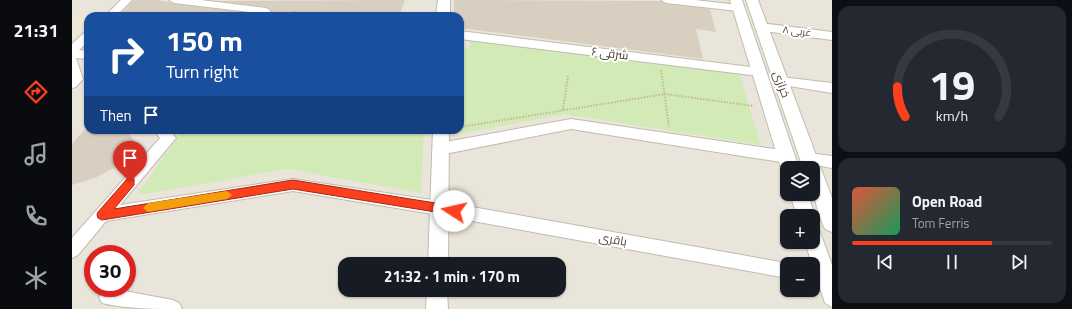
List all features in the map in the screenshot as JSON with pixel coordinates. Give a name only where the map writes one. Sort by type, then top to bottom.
[{"type":"street","points":[[114,12],[127,0]]},
{"type":"street","points":[[174,0],[266,11]]},
{"type":"street","points":[[443,12],[444,0]]},
{"type":"street","points":[[666,0],[737,4]]},
{"type":"street","name":"خرازی","points":[[752,0],[809,161]]},
{"type":"street","name":"خرازی","points":[[737,4],[788,161]]},
{"type":"street","points":[[748,37],[764,33]]},
{"type":"street","name":"۸ غربی","points":[[764,33],[832,36]]},
{"type":"street","name":"۶ شرقی","points":[[464,36],[759,72]]},
{"type":"street","points":[[72,52],[84,40]]},
{"type":"street","points":[[72,52],[84,54]]},
{"type":"street","points":[[72,60],[79,82]]},
{"type":"street","points":[[781,81],[832,88]]},
{"type":"street","points":[[440,149],[571,124],[671,140],[780,161]]},
{"type":"street","points":[[72,250],[167,134]]},
{"type":"street","points":[[438,257],[441,134]]},
{"type":"street","points":[[820,164],[832,162]]},
{"type":"street","name":"باقری","points":[[102,215],[293,184],[439,208],[780,269]]},
{"type":"street","name":"خرازی","points":[[820,190],[832,223]]},
{"type":"street","points":[[820,278],[832,296]]},
{"type":"street","points":[[108,297],[173,309]]},
{"type":"street","points":[[437,297],[437,309]]},
{"type":"path","points":[[660,60],[671,140]]},
{"type":"path","points":[[563,110],[568,76]]},
{"type":"path","points":[[464,126],[664,94],[771,108]]},
{"type":"shaded area","points":[[72,0],[832,0],[832,309],[72,309]]},
{"type":"shaded area","points":[[72,15],[84,16],[84,29],[72,40]]},
{"type":"green space","points":[[469,40],[739,73],[761,145],[564,114],[464,133],[464,48],[469,48]]},
{"type":"green space","points":[[180,134],[424,134],[421,193],[288,169],[137,195]]},
{"type":"building","points":[[134,0],[157,0],[174,4],[241,12],[122,12]]},
{"type":"building","points":[[405,0],[400,12],[272,12],[266,7],[218,1]]},
{"type":"building","points":[[454,0],[660,1],[666,4],[710,9],[716,32],[696,29],[703,59],[464,29],[464,12],[454,12]]},
{"type":"building","points":[[84,130],[84,134],[129,134],[136,145],[123,163],[95,178],[72,185],[72,144]]},
{"type":"slow traffic","points":[[148,208],[227,195]]},
{"type":"route","points":[[130,182],[102,215],[293,184],[454,211]]}]
